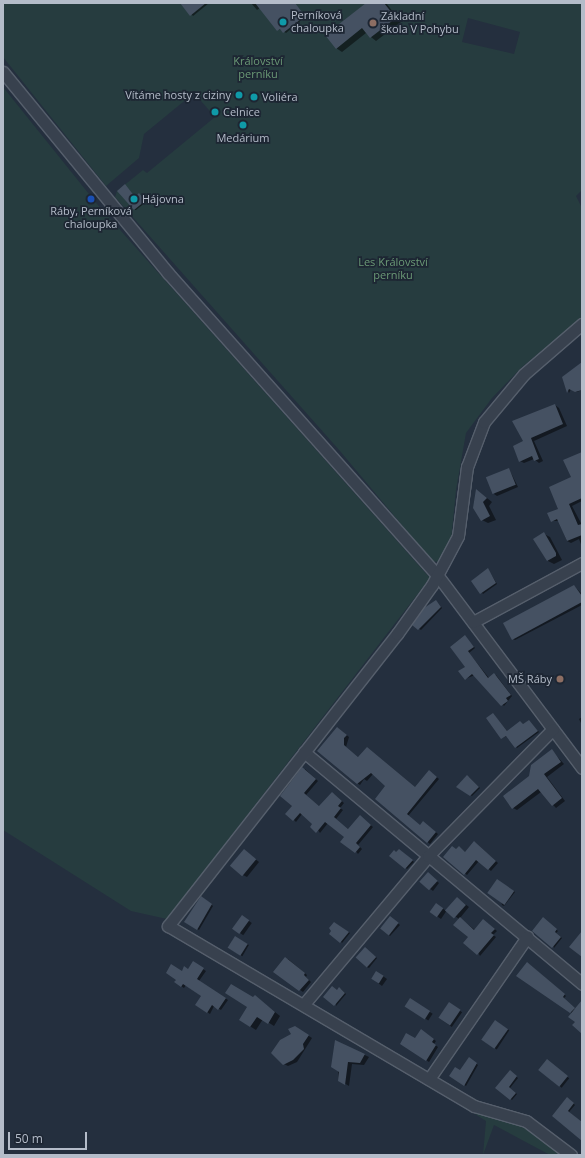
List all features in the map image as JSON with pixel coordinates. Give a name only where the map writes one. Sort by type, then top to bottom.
[{"type":"street","points":[[3,72],[168,273],[438,576],[582,768]]},
{"type":"street","points":[[571,1155],[526,1121],[474,1106],[304,1004],[168,926],[397,634],[438,576],[458,536],[467,467],[484,422],[524,374],[582,324]]},
{"type":"street","points":[[473,622],[582,563]]},
{"type":"street","points":[[304,1004],[428,856],[553,729]]},
{"type":"street","points":[[304,752],[582,984]]},
{"type":"street","points":[[429,1079],[526,937]]},
{"type":"green space","name":"Les Království perníku","points":[[3,3],[582,3],[582,190],[576,196],[582,208],[582,317],[522,367],[492,398],[466,433],[456,490],[451,541],[439,562],[432,561],[340,451],[115,197],[117,191],[143,170],[147,173],[215,117],[194,93],[144,134],[139,158],[106,186],[3,57]],"holes":[[[468,18],[520,32],[514,54],[462,42]]]},
{"type":"green space","points":[[3,87],[97,204],[430,578],[167,919],[131,911],[3,830]]},
{"type":"green space","points":[[467,1109],[527,1125],[565,1155],[550,1155],[494,1125],[483,1155],[486,1121]]},
{"type":"building","points":[[180,3],[206,3],[190,16]]},
{"type":"building","name":"Perníková chaloupka","points":[[255,3],[295,3],[305,16],[283,33],[280,29],[277,31]]},
{"type":"building","name":"Základní škola V Pohybu","points":[[366,3],[384,3],[396,18],[370,38],[362,28],[336,49],[325,35]]},
{"type":"building","name":"Hájovna","points":[[125,184],[135,197],[139,193],[145,201],[134,210],[117,191]]},
{"type":"building","points":[[582,362],[582,390],[575,392],[569,389],[567,393],[562,377]]},
{"type":"building","points":[[555,404],[563,424],[531,438],[539,459],[534,461],[532,456],[519,462],[513,446],[523,441],[512,421]]},
{"type":"building","points":[[582,452],[582,498],[569,504],[578,525],[582,524],[582,535],[567,541],[557,519],[551,522],[547,513],[558,509],[549,487],[571,477],[563,460]]},
{"type":"building","points":[[509,468],[516,485],[493,494],[486,477]]},
{"type":"building","points":[[476,489],[487,498],[483,502],[490,516],[481,521],[473,508]]},
{"type":"building","points":[[544,532],[556,553],[556,556],[547,561],[533,539]]},
{"type":"building","points":[[488,568],[496,583],[480,594],[471,581]]},
{"type":"building","points":[[574,585],[582,596],[582,602],[512,640],[503,623]]},
{"type":"building","points":[[436,600],[441,607],[418,630],[412,625],[424,608]]},
{"type":"building","points":[[465,635],[474,647],[468,651],[488,678],[494,673],[511,695],[506,698],[508,701],[501,706],[472,674],[465,680],[458,671],[465,667],[450,647]]},
{"type":"building","points":[[493,713],[507,731],[520,721],[523,724],[529,720],[538,731],[515,748],[506,736],[501,739],[486,718]]},
{"type":"building","points":[[337,727],[347,735],[344,738],[344,745],[358,757],[367,747],[415,787],[429,770],[437,777],[407,814],[420,825],[423,821],[436,832],[427,843],[375,799],[385,786],[371,773],[357,784],[317,751]]},
{"type":"building","points":[[552,749],[561,762],[544,774],[562,798],[552,806],[538,789],[512,809],[503,796],[529,776],[531,765]]},
{"type":"building","points":[[302,767],[316,779],[304,793],[319,806],[332,792],[342,801],[338,806],[341,808],[334,817],[348,829],[360,815],[371,825],[356,843],[360,847],[355,853],[340,842],[344,837],[325,822],[316,833],[310,827],[312,824],[300,813],[293,821],[285,814],[292,806],[280,796]]},
{"type":"building","points":[[467,775],[479,787],[470,796],[456,787]]},
{"type":"building","points":[[474,841],[496,861],[488,870],[476,860],[464,875],[443,857],[452,846],[456,849],[459,846],[465,852]]},
{"type":"building","points":[[244,849],[256,859],[242,876],[230,866]]},
{"type":"building","points":[[399,849],[413,860],[405,869],[389,856],[394,850],[396,852]]},
{"type":"building","points":[[428,872],[438,881],[429,890],[419,882]]},
{"type":"building","points":[[497,879],[514,891],[504,905],[487,893]]},
{"type":"building","points":[[201,896],[212,904],[197,930],[184,922]]},
{"type":"building","points":[[457,897],[466,905],[454,918],[445,910]]},
{"type":"building","points":[[436,903],[443,908],[437,917],[430,912]]},
{"type":"building","points":[[242,915],[249,920],[239,934],[232,929]]},
{"type":"building","points":[[390,916],[399,923],[389,935],[380,929]]},
{"type":"building","points":[[460,917],[474,930],[483,919],[495,929],[491,933],[494,935],[477,955],[463,943],[468,937],[453,925]]},
{"type":"building","points":[[543,917],[557,929],[555,932],[561,937],[552,948],[532,931]]},
{"type":"building","points":[[334,922],[349,932],[340,943],[329,934],[331,931],[329,928]]},
{"type":"building","points":[[582,931],[582,957],[569,947]]},
{"type":"building","points":[[235,936],[248,944],[240,956],[228,948]]},
{"type":"building","points":[[365,947],[376,957],[367,967],[356,957]]},
{"type":"building","points":[[285,957],[305,973],[304,975],[309,980],[299,991],[273,972]]},
{"type":"building","points":[[193,961],[204,968],[197,979],[226,998],[218,1010],[212,1005],[207,1013],[195,1005],[201,996],[183,984],[181,987],[174,982],[176,980],[166,973],[171,964],[182,971],[184,966],[188,969]]},
{"type":"building","points":[[527,962],[565,994],[563,997],[575,1008],[570,1013],[516,976]]},
{"type":"building","points":[[376,971],[384,976],[379,983],[371,979]]},
{"type":"building","points":[[231,984],[253,997],[255,995],[275,1012],[268,1024],[257,1017],[250,1027],[239,1020],[247,1007],[225,993]]},
{"type":"building","points":[[332,986],[337,990],[339,987],[345,993],[334,1006],[323,997]]},
{"type":"building","points":[[410,998],[430,1011],[425,1019],[405,1006]]},
{"type":"building","points":[[582,1000],[582,1034],[572,1025],[575,1022],[568,1017]]},
{"type":"building","points":[[449,1002],[461,1010],[450,1026],[438,1018]]},
{"type":"building","points":[[495,1020],[508,1029],[494,1049],[481,1040]]},
{"type":"building","points":[[295,1026],[309,1035],[303,1044],[304,1049],[293,1060],[283,1065],[271,1053],[280,1040],[291,1034],[288,1029]]},
{"type":"building","points":[[421,1029],[434,1039],[432,1042],[436,1045],[426,1061],[400,1044],[406,1033],[415,1038]]},
{"type":"building","points":[[335,1040],[365,1054],[360,1063],[348,1062],[345,1085],[338,1081],[339,1072],[331,1067]]},
{"type":"building","points":[[469,1057],[477,1063],[464,1086],[449,1076],[455,1067],[460,1070]]},
{"type":"building","points":[[547,1059],[568,1076],[559,1087],[538,1070]]},
{"type":"building","points":[[510,1070],[517,1076],[509,1087],[516,1093],[510,1100],[495,1088]]},
{"type":"building","points":[[567,1097],[574,1103],[568,1111],[582,1122],[582,1141],[552,1116]]},
{"type":"place","name":"Perníková chaloupka","points":[[283,22]]},
{"type":"place","name":"Základní škola V Pohybu","points":[[373,23]]},
{"type":"place","name":"Vítáme hosty z ciziny","points":[[239,95]]},
{"type":"place","name":"Voliéra","points":[[254,97]]},
{"type":"place","name":"Celnice","points":[[215,112]]},
{"type":"place","name":"Medárium","points":[[243,125]]},
{"type":"place","name":"Ráby, Perníková chaloupka","points":[[91,199]]},
{"type":"place","name":"Hájovna","points":[[134,199]]},
{"type":"place","name":"MŠ Ráby","points":[[560,679]]},
{"type":"park label","name":"Království perníku","points":[[258,68]]}]
